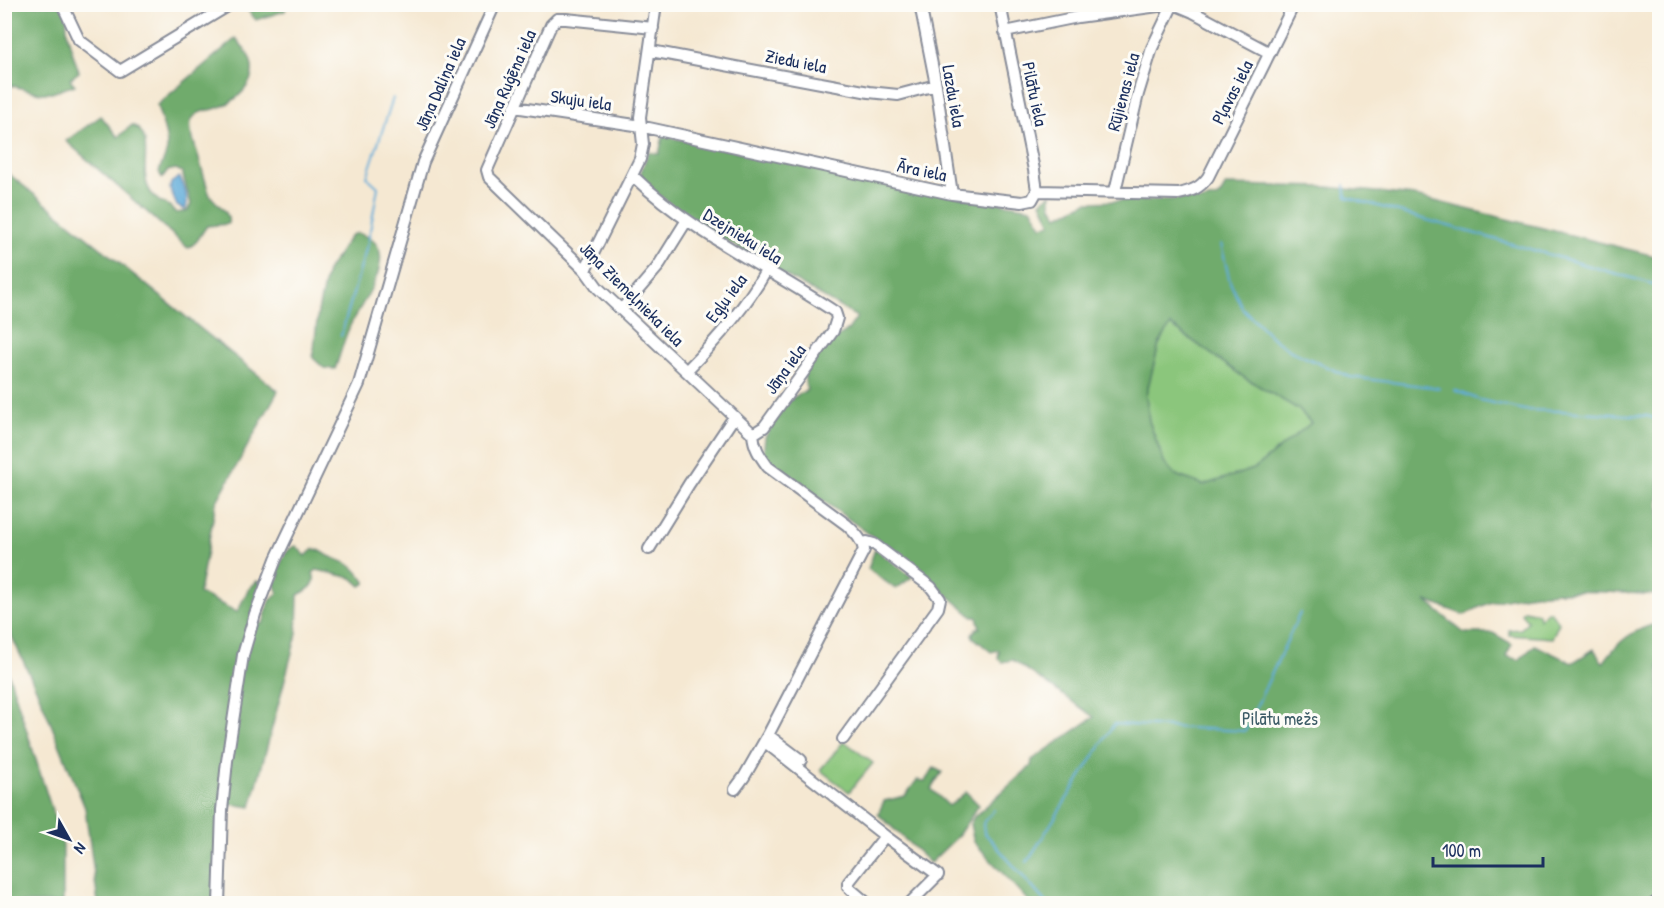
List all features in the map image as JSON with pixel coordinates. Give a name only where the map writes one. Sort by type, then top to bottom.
[{"type":"street","points":[[62,4],[79,40],[120,71],[231,4]]},
{"type":"street","name":"Jāņa Daliņa iela","points":[[219,903],[222,810],[243,655],[255,614],[276,559],[359,384],[423,162],[495,4]]},
{"type":"street","points":[[585,270],[640,159],[643,144],[640,117],[656,4]]},
{"type":"street","name":"Lazdu iela","points":[[920,4],[936,85],[952,194]]},
{"type":"street","name":"Pilātu iela","points":[[1000,4],[1034,170],[1036,191]]},
{"type":"street","points":[[1077,4],[1078,17]]},
{"type":"street","points":[[1005,32],[1078,17],[1173,4],[1193,12],[1270,53]]},
{"type":"street","name":"Rūjienas iela","points":[[1115,191],[1138,94],[1152,48],[1173,4]]},
{"type":"street","name":"Pļavas iela","points":[[1194,190],[1208,177],[1294,4]]},
{"type":"street","name":"Jāņa Ruģēna iela","points":[[489,177],[487,170],[550,25],[557,19],[653,28]]},
{"type":"street","name":"Ziedu iela","points":[[651,51],[869,92],[898,95],[936,85]]},
{"type":"street","name":"Skuju iela","points":[[514,107],[642,128]]},
{"type":"street","name":"Āra iela","points":[[642,128],[952,194],[1022,202],[1032,200],[1036,191],[1179,194],[1194,190]]},
{"type":"street","name":"Dzejnieku iela","points":[[633,176],[657,199],[687,220],[835,312],[837,318]]},
{"type":"street","name":"Jāņa Ziemeļnieka iela","points":[[489,177],[585,270],[598,288],[753,434]]},
{"type":"street","points":[[621,310],[657,268],[687,220]]},
{"type":"street","name":"Egļu iela","points":[[686,371],[728,325],[766,271]]},
{"type":"street","name":"Jāņa iela","points":[[753,434],[764,427],[801,377],[833,331],[837,318]]},
{"type":"street","points":[[649,549],[734,417]]},
{"type":"street","points":[[735,789],[767,739],[864,550],[863,543],[847,525],[768,467],[758,454],[753,434]]},
{"type":"street","points":[[843,739],[938,608],[939,599],[931,587],[874,544],[863,543]]},
{"type":"street","points":[[767,739],[801,760]]},
{"type":"street","points":[[767,739],[885,836],[938,874],[909,903]]},
{"type":"street","points":[[868,903],[848,887],[848,884],[885,836]]},
{"type":"street","points":[[1654,903],[1659,899]]},
{"type":"green space","points":[[4,5],[70,5],[67,30],[79,72],[70,79],[75,85],[52,93],[40,93],[5,84]]},
{"type":"green space","points":[[243,5],[287,5],[285,11],[256,20]]},
{"type":"green space","points":[[236,38],[247,52],[251,62],[251,78],[248,85],[229,103],[198,113],[191,125],[209,193],[225,211],[228,224],[207,226],[197,241],[188,248],[66,141],[101,116],[118,137],[132,125],[140,131],[144,139],[146,181],[150,191],[158,200],[177,213],[187,211],[191,204],[182,172],[176,169],[167,171],[162,178],[159,172],[167,144],[157,105]]},
{"type":"green space","name":"Pilātu mežs","points":[[663,136],[951,195],[1031,208],[1042,226],[1051,224],[1041,202],[1051,194],[1051,205],[1058,216],[1087,202],[1188,199],[1200,201],[1219,197],[1226,185],[1328,187],[1415,196],[1659,257],[1659,595],[1596,592],[1531,594],[1489,603],[1464,615],[1426,601],[1464,633],[1493,633],[1512,644],[1506,656],[1519,660],[1535,645],[1572,663],[1594,649],[1603,663],[1627,637],[1659,623],[1659,891],[1644,904],[1030,903],[974,842],[970,824],[974,817],[1031,766],[1032,760],[1094,717],[1013,660],[1002,662],[998,659],[999,650],[991,652],[973,637],[972,634],[980,628],[977,617],[973,617],[916,568],[763,457],[765,437],[779,415],[783,403],[807,390],[804,375],[823,346],[848,330],[857,317],[694,222],[641,181],[641,172],[648,152],[659,154]],"holes":[[[1171,325],[1245,378],[1298,409],[1311,423],[1254,469],[1204,485],[1175,475],[1164,462],[1149,421],[1146,395],[1159,344]]]},
{"type":"green space","points":[[4,170],[278,391],[216,503],[199,593],[237,612],[248,590],[257,581],[265,586],[249,622],[263,624],[269,602],[278,593],[274,583],[280,577],[277,572],[282,560],[286,553],[296,546],[306,556],[316,549],[347,564],[358,572],[366,583],[361,586],[352,578],[317,570],[313,573],[314,581],[311,587],[298,595],[297,634],[251,807],[222,803],[215,903],[98,903],[85,808],[40,697],[5,622]]},
{"type":"green space","points":[[358,233],[371,239],[378,247],[381,257],[376,280],[350,325],[335,369],[324,368],[313,358],[318,311],[327,271],[351,235]]},
{"type":"green space","points":[[1170,325],[1245,378],[1298,409],[1311,423],[1254,469],[1204,485],[1175,475],[1164,462],[1149,421],[1146,395],[1159,344]]},
{"type":"green space","points":[[875,549],[912,577],[896,589],[868,569]]},
{"type":"green space","points":[[1524,610],[1538,613],[1539,619],[1550,611],[1559,623],[1552,638],[1509,635],[1509,630],[1521,629],[1528,621],[1521,613]]},
{"type":"green space","points":[[4,659],[63,845],[63,903],[5,903]]},
{"type":"green space","points":[[844,741],[873,763],[849,792],[820,770]]},
{"type":"green space","points":[[934,768],[942,772],[931,789],[949,806],[966,792],[979,805],[957,837],[930,863],[878,814],[884,801],[905,796],[917,780],[925,781]]},
{"type":"water","points":[[179,177],[187,197],[185,210],[177,206],[170,189],[171,183]]},
{"type":"waterway","points":[[341,336],[368,242],[378,187],[367,177],[393,98]]},
{"type":"waterway","points":[[1345,185],[1346,197],[1660,286]]},
{"type":"waterway","points":[[1221,244],[1230,282],[1242,308],[1275,340],[1291,351],[1350,377],[1439,388]]},
{"type":"waterway","points":[[1454,390],[1480,400],[1524,410],[1647,416],[1660,420]]},
{"type":"waterway","points":[[1027,862],[1114,724],[1245,731],[1300,613]]},
{"type":"waterway","points":[[994,810],[983,824],[984,832],[1047,904]]}]
